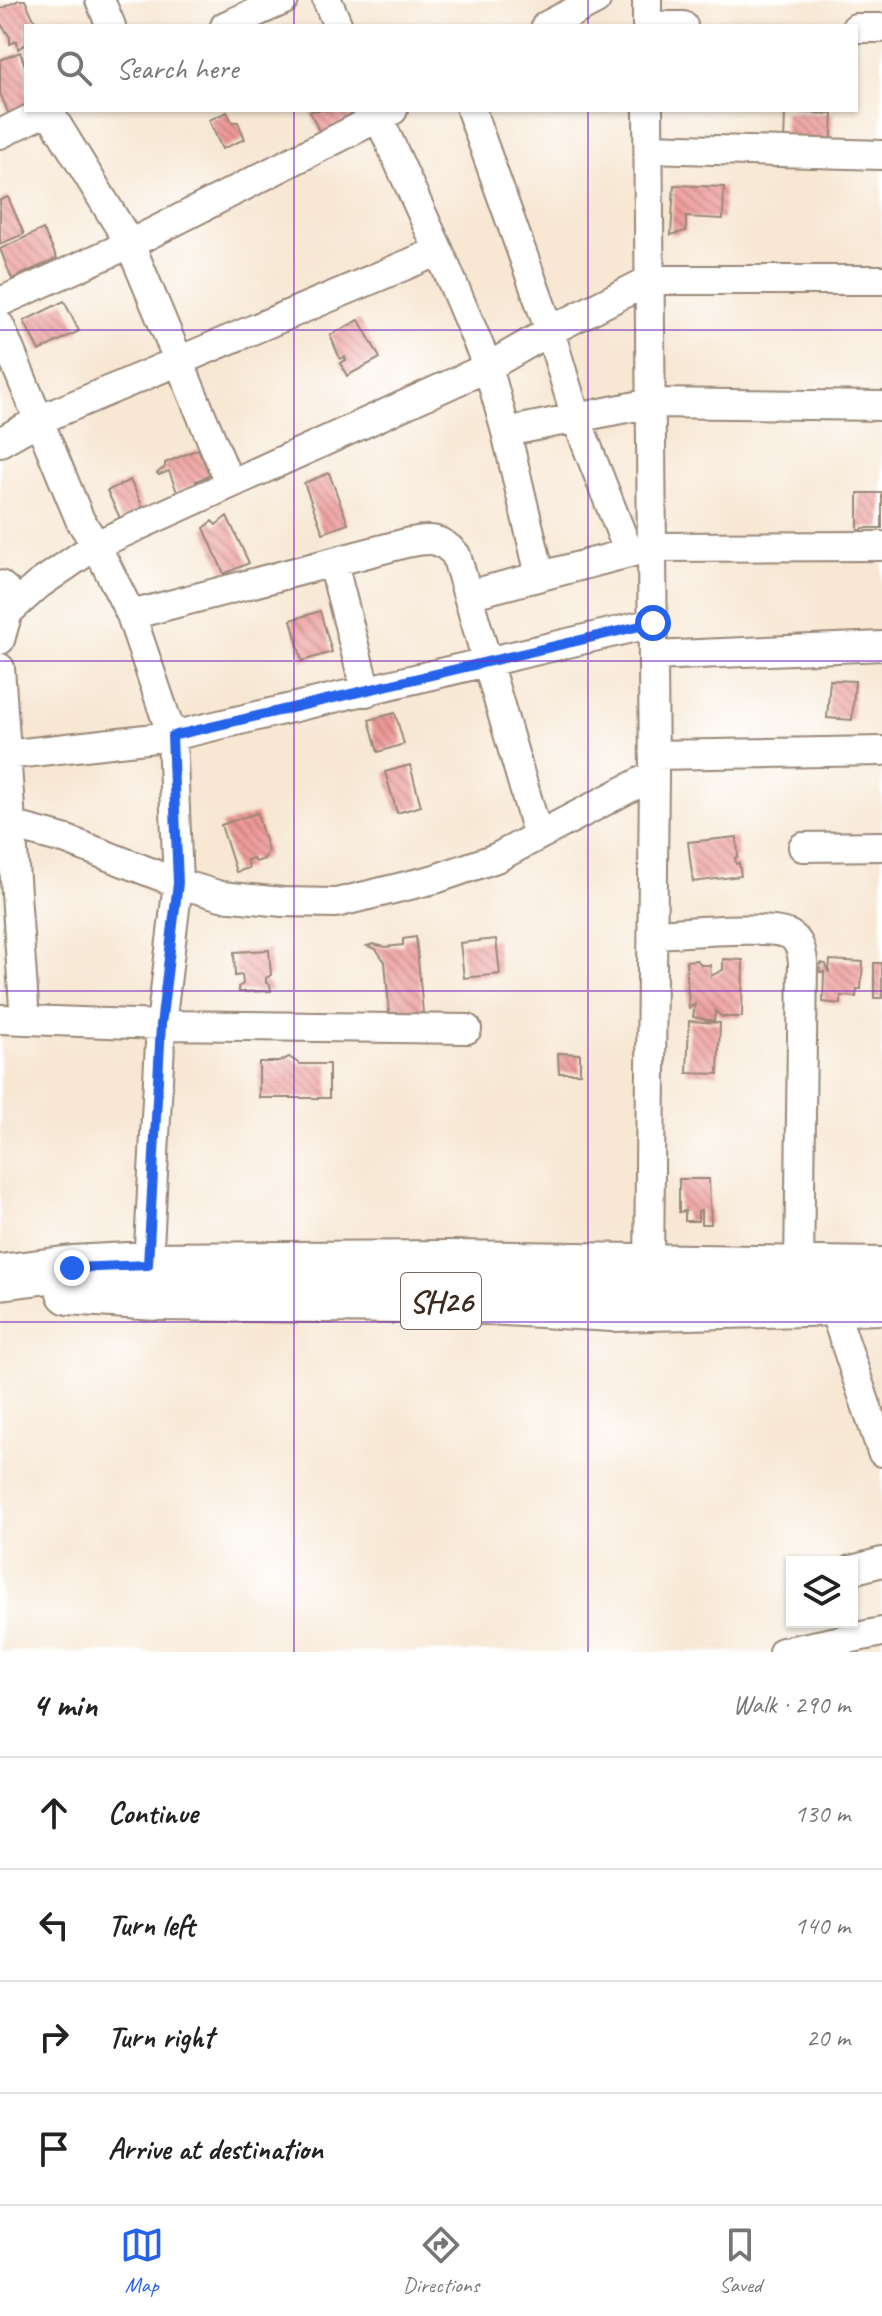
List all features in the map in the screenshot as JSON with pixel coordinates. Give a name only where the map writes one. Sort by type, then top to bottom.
[{"type":"main road","points":[[0,1277],[72,1268],[148,1265],[452,1263],[882,1270]]},
{"type":"main road","name":"SH26","points":[[0,1288],[157,1298],[487,1302],[613,1309],[882,1302]]},
{"type":"street","points":[[100,0],[110,24]]},
{"type":"street","points":[[327,0],[337,24]]},
{"type":"street","points":[[550,24],[596,0]]},
{"type":"street","points":[[647,0],[647,24]]},
{"type":"street","points":[[229,24],[265,4]]},
{"type":"street","points":[[858,28],[882,28]]},
{"type":"street","points":[[0,134],[44,112]]},
{"type":"street","points":[[49,112],[130,244],[230,484]]},
{"type":"street","points":[[472,112],[550,331],[576,418],[640,550]]},
{"type":"street","points":[[648,112],[651,403],[640,550],[653,623],[649,1267]]},
{"type":"street","points":[[0,302],[130,244],[383,113],[488,367],[540,575]]},
{"type":"street","points":[[649,148],[882,155]]},
{"type":"street","points":[[0,442],[39,420],[439,251]]},
{"type":"street","points":[[0,640],[10,593],[38,585],[96,545],[488,367],[650,280],[882,280]]},
{"type":"street","points":[[0,326],[80,520],[131,615],[172,736],[178,883],[161,1025],[148,1265]]},
{"type":"street","points":[[506,432],[651,403],[882,406]]},
{"type":"street","points":[[131,615],[406,543],[430,539],[446,544],[456,555],[538,836]]},
{"type":"street","points":[[468,595],[640,550],[882,546]]},
{"type":"street","points":[[333,563],[366,692]]},
{"type":"street","points":[[6,755],[172,736],[653,623]]},
{"type":"street","points":[[653,656],[882,646]]},
{"type":"street","points":[[0,668],[6,755],[5,823],[12,1020],[467,1029]]},
{"type":"street","points":[[5,823],[67,840],[178,883],[221,896],[336,903],[447,875],[496,858],[654,765],[882,751]]},
{"type":"street","points":[[803,847],[882,846]]},
{"type":"street","points":[[653,934],[780,931],[793,936],[799,944],[803,962],[799,1269]]},
{"type":"street","points":[[832,1304],[882,1452]]},
{"type":"street","points":[[858,1568],[882,1562]]},
{"type":"street","points":[[783,1652],[832,1632],[882,1632]]},
{"type":"building","points":[[25,0],[36,24],[24,24],[24,45],[18,49],[17,41],[10,44],[10,37],[0,23],[0,9]]},
{"type":"building","points":[[20,52],[24,63],[24,108],[9,115],[0,93],[0,60]]},
{"type":"building","points":[[227,112],[232,122],[238,122],[245,139],[222,149],[209,120]]},
{"type":"building","points":[[310,112],[357,112],[360,119],[322,137]]},
{"type":"building","points":[[785,112],[833,114],[831,150],[784,143]]},
{"type":"building","points":[[674,185],[724,187],[723,219],[686,217],[686,231],[671,235]]},
{"type":"building","points":[[8,197],[24,234],[0,244],[0,200]]},
{"type":"building","points":[[43,229],[57,258],[12,279],[0,249]]},
{"type":"building","points":[[64,301],[79,331],[39,351],[24,321]]},
{"type":"building","points":[[359,320],[380,358],[347,376],[340,363],[346,360],[345,357],[340,359],[330,335]]},
{"type":"building","points":[[198,449],[210,475],[177,492],[169,471],[157,473],[165,467],[165,463]]},
{"type":"building","points":[[329,473],[348,524],[323,533],[304,483]]},
{"type":"building","points":[[130,480],[144,509],[121,520],[107,491]]},
{"type":"building","points":[[858,493],[882,493],[882,528],[863,528],[858,534]]},
{"type":"building","points":[[227,516],[249,563],[224,574],[204,528],[212,521],[216,525]]},
{"type":"building","points":[[320,611],[332,652],[302,661],[291,620]]},
{"type":"building","points":[[830,680],[855,681],[852,720],[827,718]]},
{"type":"building","points":[[395,713],[404,744],[378,752],[369,720]]},
{"type":"building","points":[[410,765],[421,806],[397,813],[385,772]]},
{"type":"building","points":[[257,813],[268,851],[264,859],[256,862],[252,858],[247,860],[249,868],[236,872],[221,825]]},
{"type":"building","points":[[737,837],[738,857],[735,858],[741,876],[693,882],[688,842]]},
{"type":"building","points":[[416,937],[423,1013],[402,1015],[390,1020],[385,962],[376,949],[367,946],[403,945],[403,939]]},
{"type":"building","points":[[496,939],[500,974],[464,978],[460,943]]},
{"type":"building","points":[[269,950],[271,975],[266,978],[266,983],[270,984],[271,991],[239,992],[238,987],[243,984],[242,975],[235,976],[234,952]]},
{"type":"building","points":[[723,959],[743,960],[742,1017],[722,1017],[715,1011],[714,1021],[693,1017],[695,1004],[689,1008],[686,961],[697,960],[701,965],[710,965],[711,976],[723,970]]},
{"type":"building","points":[[830,960],[863,962],[861,989],[857,989],[856,997],[841,996],[841,1004],[823,1002],[824,972],[820,972],[821,963],[826,964],[829,973]]},
{"type":"building","points":[[874,963],[882,963],[882,998],[874,998]]},
{"type":"building","points":[[689,1021],[720,1023],[718,1074],[687,1073]]},
{"type":"building","points":[[558,1053],[580,1054],[580,1073],[559,1073]]},
{"type":"building","points":[[289,1057],[300,1064],[329,1064],[329,1098],[259,1098],[259,1062],[279,1062]]},
{"type":"building","points":[[679,1179],[709,1179],[711,1224],[701,1224],[701,1210],[698,1211],[698,1221],[685,1221],[685,1211],[679,1212]]},
{"type":"route","points":[[72,1268],[148,1265],[161,1025],[178,883],[172,736],[653,623]]}]
